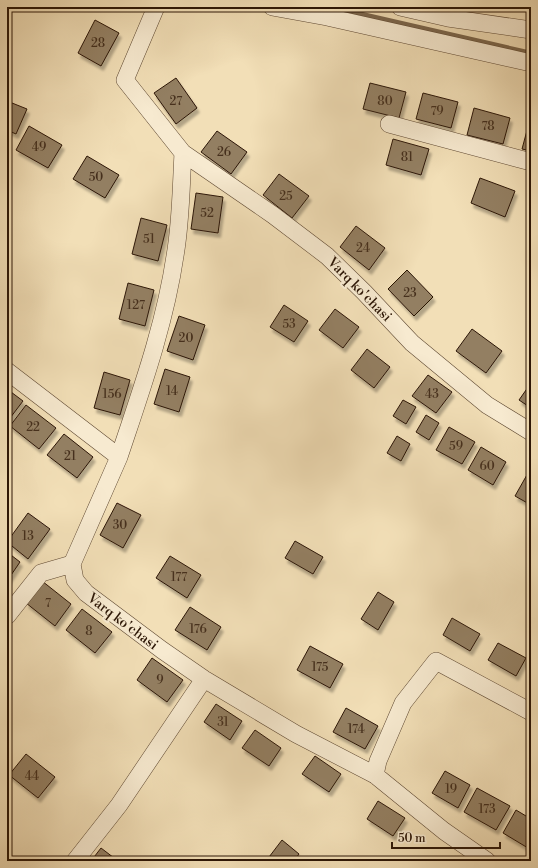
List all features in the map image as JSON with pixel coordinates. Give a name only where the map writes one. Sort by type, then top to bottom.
[{"type":"street","name":"Varq ko'chasi","points":[[156,7],[124,80],[183,153],[273,215],[327,256],[364,292],[412,343],[488,405],[531,432]]},
{"type":"street","points":[[272,7],[327,17],[531,63]]},
{"type":"street","points":[[400,7],[448,18],[530,28]]},
{"type":"street","points":[[389,124],[531,162]]},
{"type":"street","points":[[7,616],[41,573],[72,564],[119,457],[141,390],[161,320],[176,255],[183,153]]},
{"type":"street","points":[[7,371],[119,457]]},
{"type":"street","name":"Varq ko'chasi","points":[[72,564],[75,580],[86,593],[162,650],[204,679],[296,734],[375,775],[444,832],[487,861]]},
{"type":"street","points":[[375,775],[378,761],[403,703],[436,660],[531,712]]},
{"type":"street","points":[[75,861],[119,805],[204,679]]},
{"type":"building","points":[[95,20],[119,33],[101,66],[78,53]]},
{"type":"building","points":[[176,78],[197,108],[176,124],[154,93]]},
{"type":"building","points":[[370,83],[406,92],[399,118],[363,109]]},
{"type":"building","points":[[423,93],[458,102],[451,128],[416,119]]},
{"type":"building","points":[[7,101],[27,109],[16,134],[7,130]]},
{"type":"building","points":[[474,108],[510,118],[503,144],[467,135]]},
{"type":"building","points":[[529,123],[531,123],[531,151],[522,149]]},
{"type":"building","points":[[29,126],[62,145],[48,168],[16,150]]},
{"type":"building","points":[[217,131],[247,152],[231,174],[201,152]]},
{"type":"building","points":[[393,139],[429,149],[421,175],[386,165]]},
{"type":"building","points":[[87,156],[119,175],[105,198],[73,179]]},
{"type":"building","points":[[279,174],[309,196],[292,218],[263,195]]},
{"type":"building","points":[[480,178],[515,191],[505,217],[471,203]]},
{"type":"building","points":[[196,193],[223,197],[218,233],[191,229]]},
{"type":"building","points":[[141,218],[167,225],[158,261],[132,254]]},
{"type":"building","points":[[356,226],[385,248],[369,270],[340,247]]},
{"type":"building","points":[[407,270],[433,297],[414,316],[388,289]]},
{"type":"building","points":[[128,283],[154,290],[145,326],[119,319]]},
{"type":"building","points":[[284,305],[308,321],[294,342],[270,327]]},
{"type":"building","points":[[335,309],[359,327],[343,348],[319,330]]},
{"type":"building","points":[[179,316],[205,325],[193,360],[167,351]]},
{"type":"building","points":[[472,329],[502,351],[486,373],[456,351]]},
{"type":"building","points":[[367,349],[390,367],[374,388],[351,370]]},
{"type":"building","points":[[165,369],[190,377],[179,412],[154,404]]},
{"type":"building","points":[[104,372],[130,380],[120,415],[94,408]]},
{"type":"building","points":[[428,375],[452,392],[436,413],[412,396]]},
{"type":"building","points":[[531,383],[531,408],[519,400]]},
{"type":"building","points":[[7,389],[23,401],[7,422]]},
{"type":"building","points":[[403,400],[416,407],[406,424],[393,416]]},
{"type":"building","points":[[26,405],[56,428],[39,449],[10,426]]},
{"type":"building","points":[[426,415],[439,423],[429,440],[416,432]]},
{"type":"building","points":[[449,427],[475,442],[462,464],[436,450]]},
{"type":"building","points":[[64,434],[93,457],[77,478],[47,455]]},
{"type":"building","points":[[397,436],[410,444],[401,461],[387,453]]},
{"type":"building","points":[[481,447],[506,462],[493,485],[468,470]]},
{"type":"building","points":[[528,473],[531,475],[531,505],[515,496]]},
{"type":"building","points":[[117,503],[141,515],[123,548],[100,535]]},
{"type":"building","points":[[28,513],[50,529],[28,559],[7,542]]},
{"type":"building","points":[[295,541],[323,557],[313,574],[285,558]]},
{"type":"building","points":[[7,552],[20,562],[7,581]]},
{"type":"building","points":[[170,556],[201,575],[187,598],[156,578]]},
{"type":"building","points":[[42,581],[71,604],[55,626],[26,603]]},
{"type":"building","points":[[378,592],[394,602],[378,630],[361,619]]},
{"type":"building","points":[[190,607],[221,627],[207,650],[175,630]]},
{"type":"building","points":[[82,609],[112,632],[95,653],[66,630]]},
{"type":"building","points":[[452,618],[480,634],[470,651],[443,635]]},
{"type":"building","points":[[498,643],[526,658],[516,676],[488,660]]},
{"type":"building","points":[[310,646],[343,664],[330,688],[297,670]]},
{"type":"building","points":[[152,658],[183,680],[167,702],[137,680]]},
{"type":"building","points":[[216,704],[242,721],[230,740],[204,722]]},
{"type":"building","points":[[346,708],[378,726],[365,749],[333,732]]},
{"type":"building","points":[[255,730],[281,748],[269,766],[242,748]]},
{"type":"building","points":[[26,754],[55,777],[38,798],[9,775]]},
{"type":"building","points":[[315,756],[341,774],[329,792],[302,774]]},
{"type":"building","points":[[445,771],[470,785],[458,808],[432,793]]},
{"type":"building","points":[[477,788],[510,806],[496,830],[464,812]]},
{"type":"building","points":[[378,801],[405,818],[393,836],[367,819]]},
{"type":"building","points":[[516,810],[531,819],[531,843],[528,848],[503,833]]},
{"type":"building","points":[[282,840],[299,854],[294,861],[266,861]]},
{"type":"building","points":[[101,848],[118,861],[91,861]]},
{"type":"waterway","points":[[331,7],[531,53]]}]
